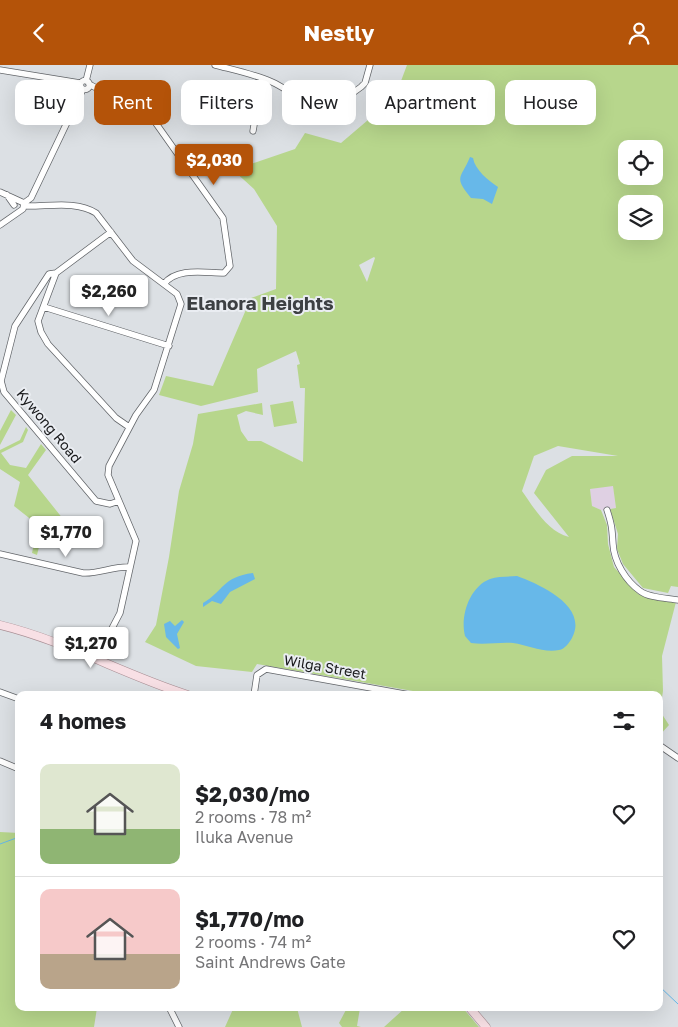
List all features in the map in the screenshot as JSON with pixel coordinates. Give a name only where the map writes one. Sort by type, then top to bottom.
[{"type":"main road","points":[[0,625],[38,635],[168,691]]},
{"type":"main road","points":[[472,1011],[486,1027]]},
{"type":"street","points":[[0,225],[34,192],[85,84],[90,65]]},
{"type":"street","points":[[215,65],[262,78],[327,109],[332,108],[365,83],[370,65]]},
{"type":"street","points":[[0,70],[85,84],[149,117],[223,218],[230,266],[228,271],[224,273],[182,274],[172,277],[164,284]]},
{"type":"street","points":[[253,131],[262,78]]},
{"type":"street","points":[[0,192],[7,195],[19,206],[76,206],[90,209],[96,213],[132,261],[177,294],[181,304],[154,390],[129,427],[109,466],[108,475],[136,541],[120,613],[96,659]]},
{"type":"street","points":[[34,192],[35,203],[38,206]]},
{"type":"street","name":"Kywong Road","points":[[111,232],[56,273],[49,274],[15,326],[1,386],[96,501],[110,504],[119,501]]},
{"type":"street","points":[[56,273],[38,321],[40,332],[48,344],[116,418],[129,427]]},
{"type":"street","points":[[44,307],[169,345]]},
{"type":"street","points":[[607,510],[613,528],[613,543],[618,567],[640,591],[653,596],[678,600]]},
{"type":"street","points":[[0,554],[83,573],[93,573],[118,566],[130,567]]},
{"type":"street","name":"Wilga Street","points":[[255,691],[257,675],[266,669],[388,691]]},
{"type":"street","points":[[0,692],[15,698]]},
{"type":"street","points":[[663,748],[678,758]]},
{"type":"street","points":[[0,761],[15,767]]},
{"type":"street","points":[[171,1011],[179,1027]]},
{"type":"shaded area","points":[[613,485],[616,508],[601,510],[592,506],[590,489]]},
{"type":"green space","points":[[407,65],[678,65],[678,587],[671,586],[668,593],[643,588],[623,564],[617,549],[618,534],[610,509],[616,508],[613,486],[590,489],[592,506],[601,510],[607,525],[608,544],[614,567],[638,594],[676,602],[662,656],[663,691],[413,691],[257,664],[252,672],[196,666],[145,642],[156,625],[179,491],[193,444],[198,414],[262,403],[263,415],[246,411],[237,415],[241,431],[248,441],[261,441],[303,462],[305,388],[300,388],[297,365],[300,364],[296,351],[257,369],[258,392],[201,406],[159,395],[166,376],[213,386],[251,298],[276,289],[277,226],[254,189],[233,170],[295,149],[305,133],[341,143],[366,122],[366,125],[495,125],[495,80],[401,80]],"holes":[[[375,258],[367,282],[359,265]],[[558,446],[618,456],[572,456],[546,470],[534,493],[569,537],[548,525],[522,491],[534,456]]]},
{"type":"green space","points":[[293,401],[297,423],[274,427],[270,405]]},
{"type":"green space","points":[[11,410],[16,415],[0,445],[0,431]]},
{"type":"green space","points":[[26,427],[28,430],[23,442],[1,453],[10,465],[26,468],[41,444],[46,450],[28,475],[75,534],[44,527],[37,555],[32,553],[38,525],[14,506],[20,482],[0,469],[0,450],[20,440]]},
{"type":"green space","points":[[663,716],[669,725],[663,732]]},
{"type":"green space","points":[[0,832],[15,833],[15,1011],[97,1011],[94,1027],[0,1027]]},
{"type":"green space","points":[[232,1011],[298,1011],[302,1027],[225,1027]]},
{"type":"green space","points":[[345,1011],[360,1011],[357,1026],[361,1027],[342,1027],[339,1023]]},
{"type":"green space","points":[[402,1011],[466,1011],[479,1027],[384,1027]]},
{"type":"water","points":[[470,157],[473,158],[476,167],[482,174],[498,187],[492,204],[483,199],[471,198],[460,181],[460,177]]},
{"type":"water","points":[[253,573],[255,579],[230,592],[221,604],[212,601],[203,607],[203,603],[229,581]]},
{"type":"water","points":[[517,576],[549,591],[568,606],[574,616],[575,626],[572,638],[563,648],[553,651],[513,643],[471,643],[465,636],[465,612],[468,603],[477,589],[490,579]]},
{"type":"water","points":[[182,620],[184,622],[177,634],[180,648],[178,649],[166,637],[164,624],[170,621],[175,626]]},
{"type":"waterway","points":[[0,844],[15,838]]},
{"type":"waterway","points":[[663,990],[678,1004]]},
{"type":"district","name":"Elanora Heights","points":[[260,303]]}]
